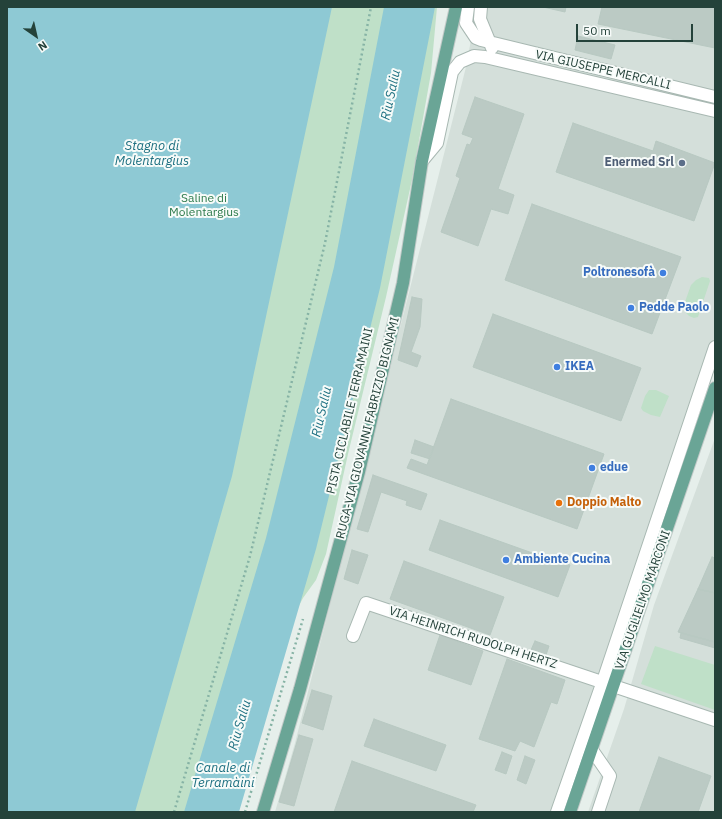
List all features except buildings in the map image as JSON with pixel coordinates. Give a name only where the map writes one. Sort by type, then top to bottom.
[{"type":"main road","name":"RUGA-VIA GIOVANNI FABRIZIO BIGNAMI","points":[[263,812],[300,688],[359,472],[403,283],[422,161],[456,7]]},
{"type":"main road","name":"VIA GUGLIELMO MARCONI","points":[[570,812],[592,750],[609,683],[715,388]]},
{"type":"street","name":"VIA GIUSEPPE MERCALLI","points":[[468,7],[466,23],[476,38],[490,43],[666,84],[715,97]]},
{"type":"street","points":[[481,7],[480,20],[498,60]]},
{"type":"street","name":"VIA GIUSEPPE MERCALLI","points":[[422,161],[437,143],[452,72],[460,62],[474,56],[498,60],[715,111]]},
{"type":"street","points":[[557,812],[609,683],[715,348]]},
{"type":"street","name":"VIA HEINRICH RUDOLPH HERTZ","points":[[353,636],[366,603],[609,683]]},
{"type":"street","points":[[609,683],[715,720]]},
{"type":"street","points":[[592,750],[610,776],[598,812]]},
{"type":"path","points":[[174,812],[250,556],[325,243],[371,7]]},
{"type":"path","points":[[245,812],[304,615]]},
{"type":"shaded area","points":[[477,7],[715,7],[715,354],[554,812],[275,812],[295,743],[466,67]]},
{"type":"shaded area","points":[[715,438],[715,812],[588,812],[624,709],[654,605]]},
{"type":"green space","name":"Stagno di Molentargius","points":[[7,7],[437,7],[431,73],[412,180],[326,554],[316,580],[303,598],[288,627],[229,812],[7,812]]},
{"type":"green space","points":[[702,277],[709,278],[710,281],[698,317],[694,318],[685,312],[684,307],[691,285]]},
{"type":"green space","points":[[649,390],[656,390],[669,396],[660,417],[651,415],[643,411],[641,408],[645,396]]},
{"type":"green space","points":[[655,646],[715,665],[715,710],[641,684]]},
{"type":"water","name":"Stagno di Molentargius","points":[[7,7],[332,7],[232,476],[135,812],[7,812]]},
{"type":"water","name":"Canale di Terramàini","points":[[384,7],[435,7],[380,288],[316,549],[239,812],[184,812],[266,538],[334,267]]},
{"type":"place","name":"Enermed Srl","points":[[682,163]]},
{"type":"place","name":"Poltronesofà","points":[[663,273]]},
{"type":"place","name":"Pedde Paolo","points":[[631,308]]},
{"type":"place","name":"IKEA","points":[[557,367]]},
{"type":"place","name":"edue","points":[[592,468]]},
{"type":"place","name":"Doppio Malto","points":[[559,503]]},
{"type":"place","name":"Ambiente Cucina","points":[[506,560]]},
{"type":"water label","name":"Riu Saliu","points":[[391,95]]},
{"type":"water label","name":"Riu Saliu","points":[[322,412]]},
{"type":"water label","name":"Riu Saliu","points":[[240,725]]},
{"type":"park label","name":"Saline di Molentargius","points":[[204,206]]}]
